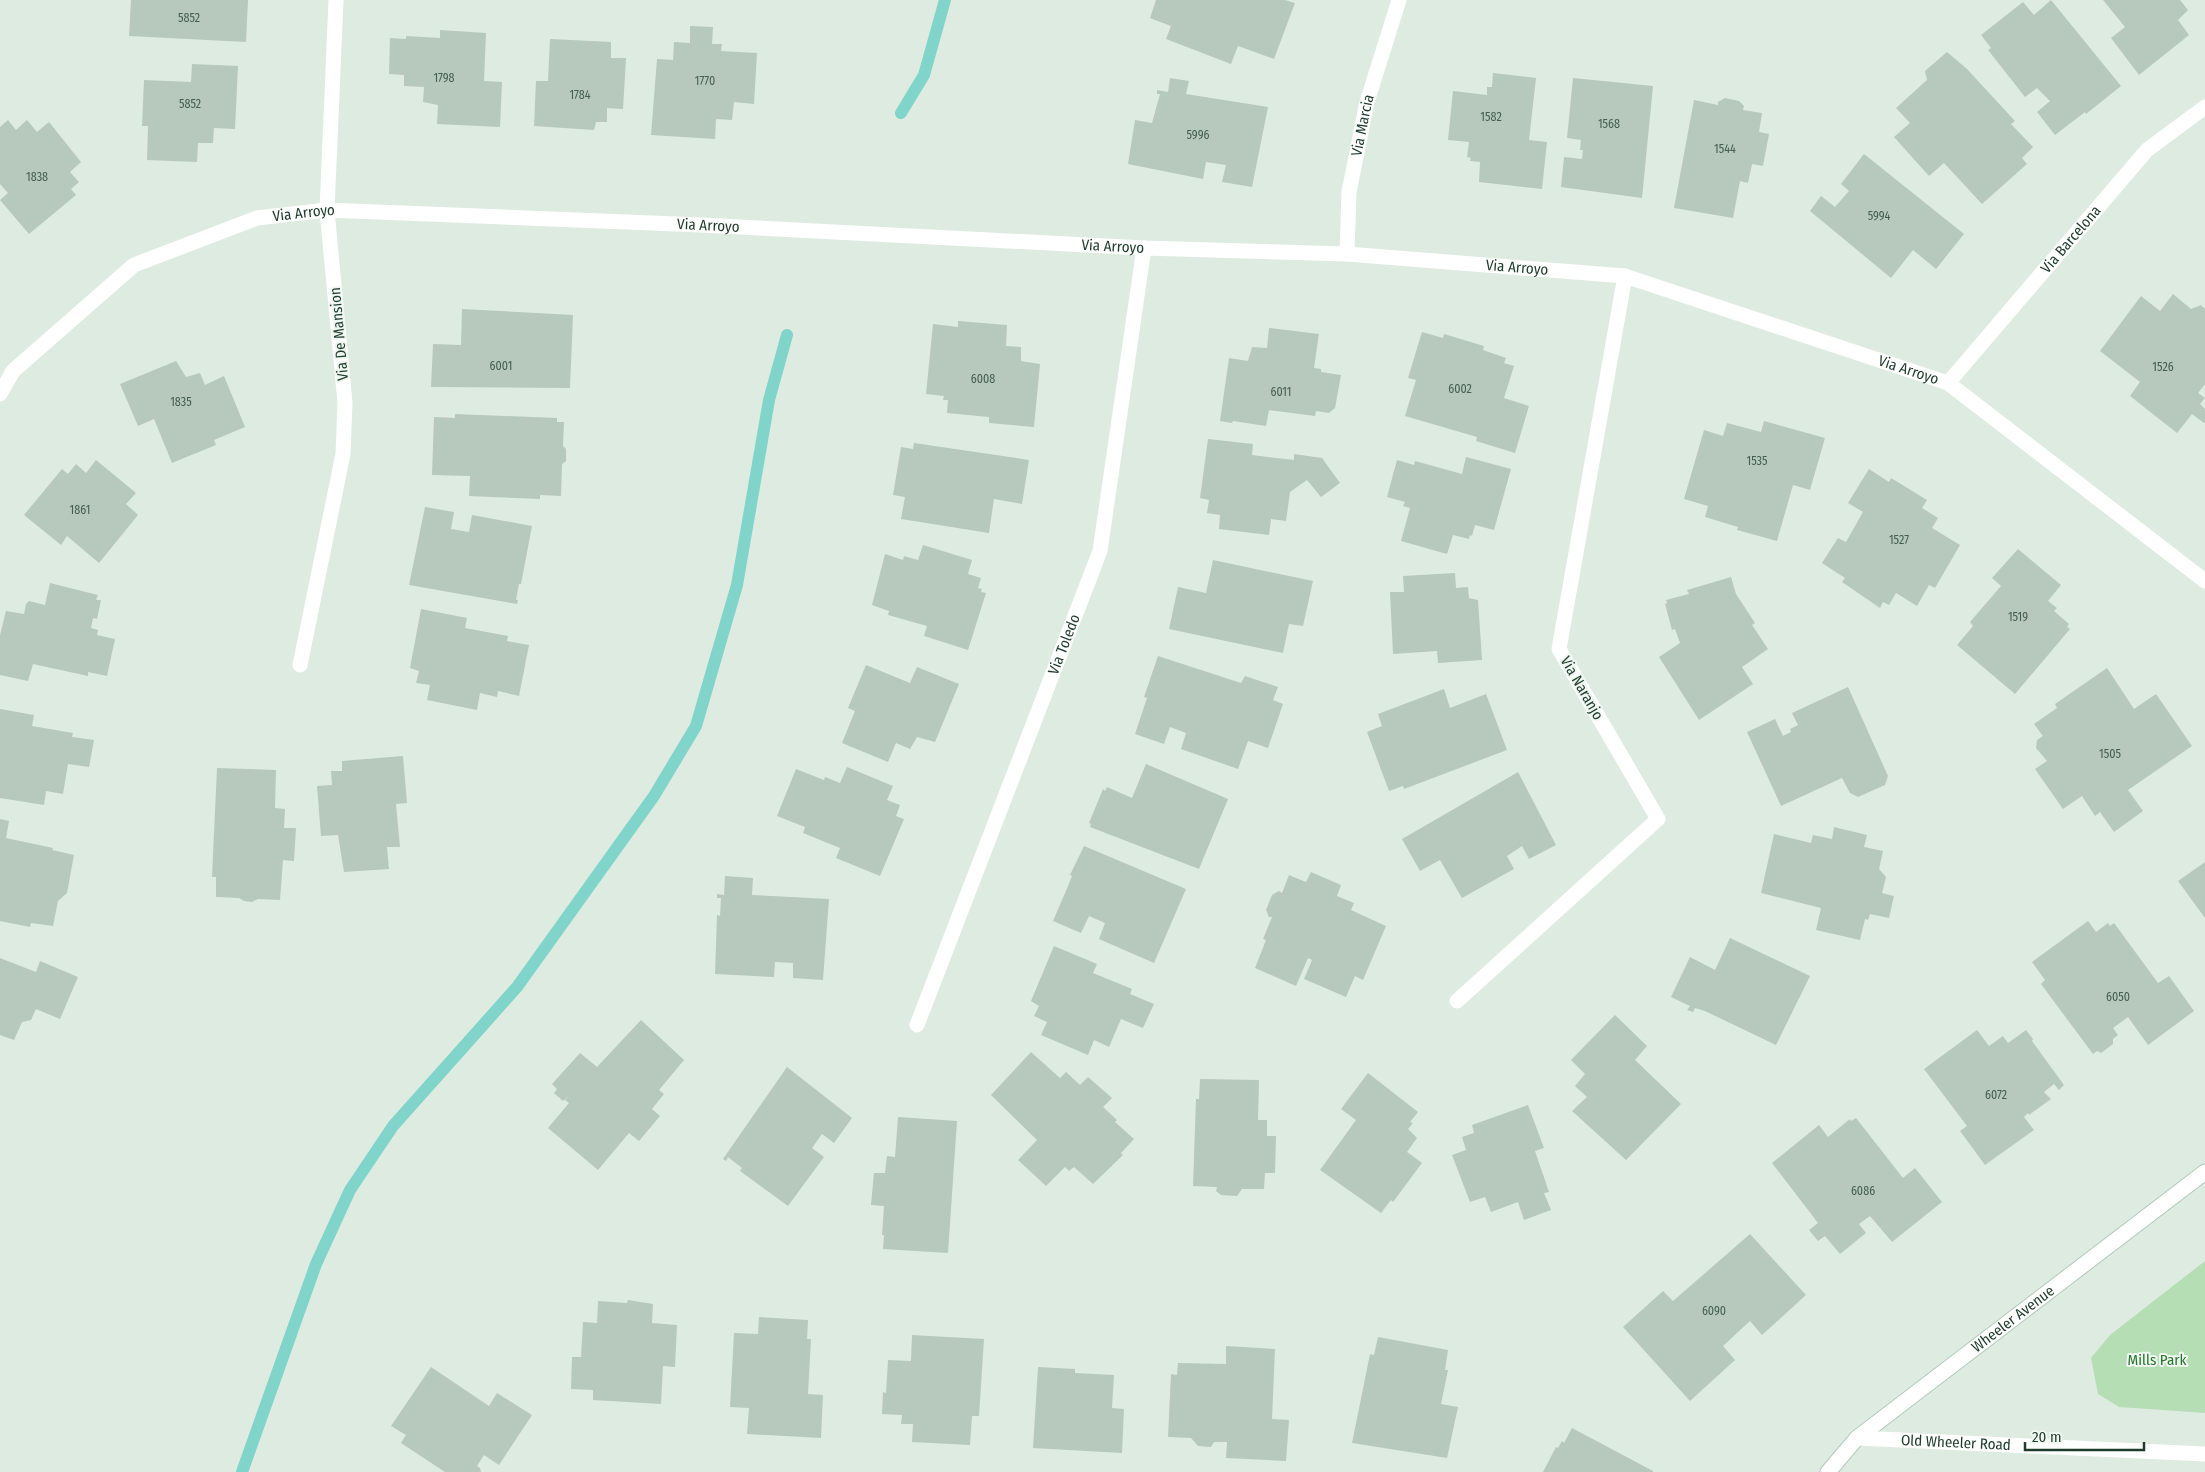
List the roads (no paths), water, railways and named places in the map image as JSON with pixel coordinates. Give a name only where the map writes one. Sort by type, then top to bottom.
[{"type":"street","name":"Via De Mansion","points":[[300,664],[343,454],[345,403],[327,210],[336,0]]},
{"type":"street","name":"Via Marcia","points":[[1347,254],[1349,192],[1366,102],[1399,0]]},
{"type":"street","name":"Via Barcelona","points":[[1948,383],[2146,150],[2205,107]]},
{"type":"street","name":"Via Arroyo","points":[[0,394],[13,371],[134,265],[257,218],[327,210],[701,225],[1144,248],[1347,254],[1625,276],[1948,383],[2205,580]]},
{"type":"street","name":"Via Toledo","points":[[917,1025],[1100,552],[1144,248]]},
{"type":"street","name":"Via Naranjo","points":[[1456,1001],[1658,819],[1559,649],[1625,276]]},
{"type":"street","name":"Wheeler Avenue","points":[[1828,1472],[1857,1438],[2205,1172]]},
{"type":"street","name":"Old Wheeler Road","points":[[1857,1438],[2205,1454]]},
{"type":"waterway","points":[[901,113],[924,75],[945,0]]},
{"type":"waterway","points":[[242,1472],[316,1264],[350,1190],[393,1126],[517,987],[654,796],[696,726],[737,585],[769,400],[787,335]]},
{"type":"park label","name":"Mills Park","points":[[2157,1360]]}]
